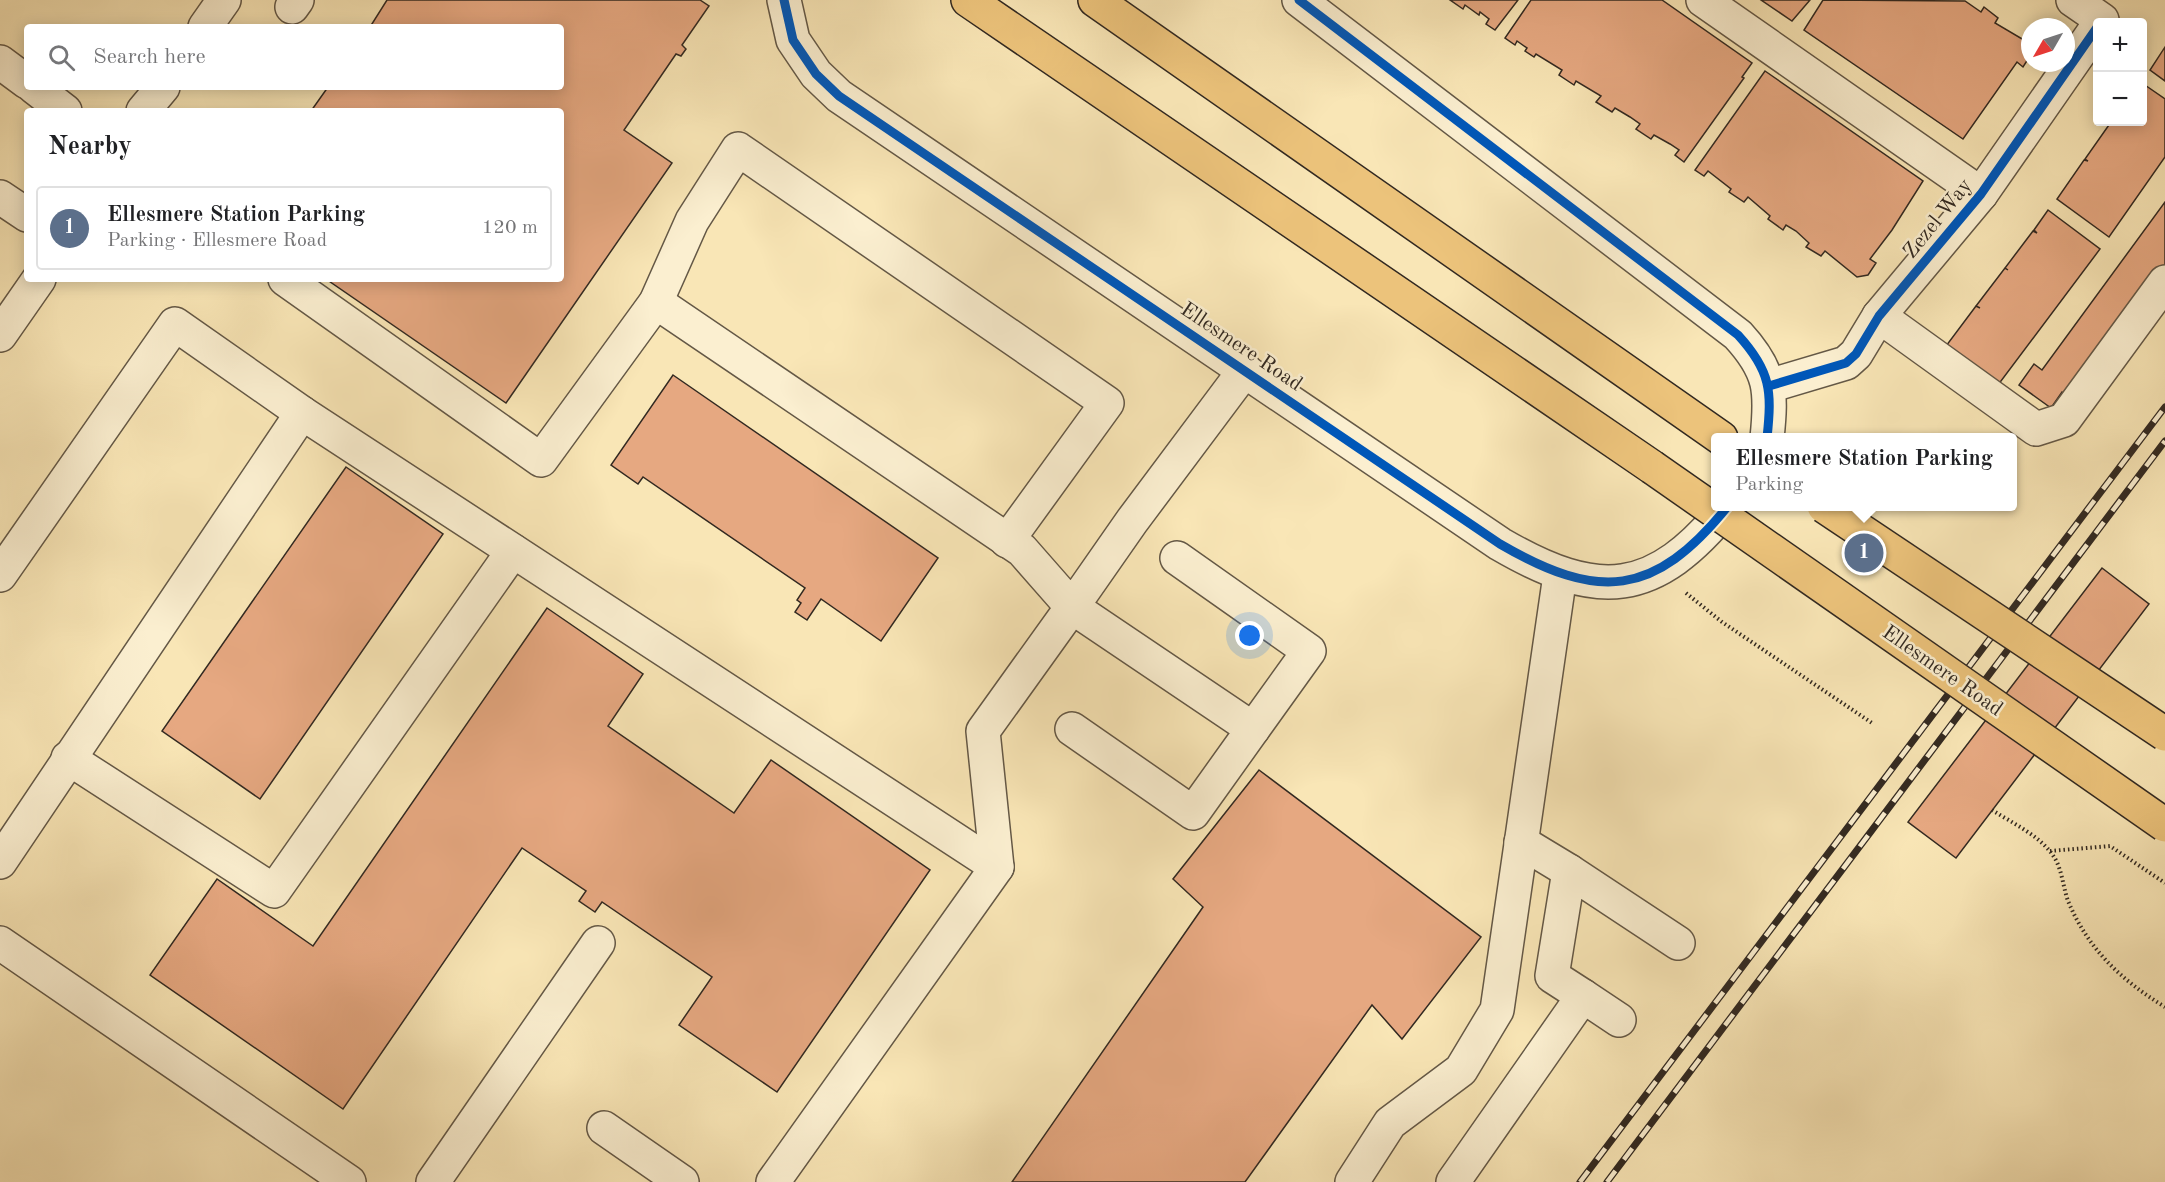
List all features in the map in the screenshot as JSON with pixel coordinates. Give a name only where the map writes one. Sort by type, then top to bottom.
[{"type":"main road","name":"Ellesmere Road","points":[[968,0],[1711,508]]},
{"type":"main road","points":[[1095,0],[1714,433]]},
{"type":"main road","name":"Ellesmere Road","points":[[1715,511],[2165,825]]},
{"type":"main road","points":[[1830,511],[2165,734]]},
{"type":"street","name":"Ellesmere Road","points":[[784,0],[793,40],[816,74],[839,96],[1500,544],[1560,574],[1601,583],[1630,579],[1663,567],[1710,529],[1725,511]]},
{"type":"street","points":[[1299,0],[1717,316],[1753,351],[1764,368],[1769,386],[1767,433]]},
{"type":"street","points":[[1703,0],[1981,194]]},
{"type":"street","points":[[2073,0],[2104,17]]},
{"type":"street","name":"Zezel Way","points":[[1769,386],[1846,363],[1856,354],[1879,316],[1981,194],[2104,17]]},
{"type":"street","points":[[0,62],[24,80]]},
{"type":"street","points":[[38,90],[61,108]]},
{"type":"street","points":[[146,108],[160,90]]},
{"type":"street","points":[[289,282],[541,460],[656,302],[692,221],[738,149],[1107,403],[1007,541]]},
{"type":"street","points":[[0,197],[24,213]]},
{"type":"street","points":[[0,335],[37,282]]},
{"type":"street","points":[[1879,316],[2036,429],[2064,420],[2165,282]]},
{"type":"street","points":[[656,302],[1022,550],[1071,607],[1253,729]]},
{"type":"street","points":[[4,561],[175,324],[302,413],[997,867]]},
{"type":"street","points":[[773,1182],[997,867],[983,731],[1132,521],[1245,370]]},
{"type":"street","points":[[0,862],[302,413]]},
{"type":"street","points":[[68,758],[274,891],[513,551]]},
{"type":"street","points":[[1072,729],[1193,813],[1309,651],[1178,558]]},
{"type":"street","points":[[1352,1182],[1390,1123],[1461,1070],[1497,1010],[1560,574]]},
{"type":"street","points":[[1521,842],[1569,870],[1678,943]]},
{"type":"street","points":[[1569,870],[1552,976],[1619,1020]]},
{"type":"street","points":[[0,943],[349,1182]]},
{"type":"street","points":[[433,1182],[598,943]]},
{"type":"street","points":[[1453,1182],[1583,996]]},
{"type":"street","points":[[604,1128],[682,1182]]},
{"type":"path","points":[[1683,591],[1722,622],[1872,723]]},
{"type":"path","points":[[1992,810],[2037,840],[2055,858],[2067,898],[2081,929],[2099,955],[2138,990],[2165,1006]]},
{"type":"path","points":[[2049,851],[2110,846],[2165,883]]},
{"type":"building","points":[[387,0],[700,0],[709,6],[682,45],[686,49],[681,56],[676,54],[624,130],[672,163],[506,403],[330,282],[564,282],[564,108],[313,108],[326,90],[564,90],[564,24],[372,24]]},
{"type":"building","points":[[1450,0],[1518,0],[1495,30],[1486,24],[1489,19],[1480,12],[1479,15],[1465,5],[1463,9]]},
{"type":"building","points":[[1531,0],[1662,0],[1752,63],[1742,77],[1744,78],[1684,162],[1675,155],[1679,150],[1654,135],[1651,139],[1636,129],[1640,124],[1630,117],[1615,108],[1612,112],[1596,102],[1601,96],[1576,81],[1574,85],[1559,75],[1562,70],[1536,54],[1534,57],[1517,41],[1515,45],[1505,38]]},
{"type":"building","points":[[1761,0],[1810,0],[1792,21]]},
{"type":"building","points":[[1823,0],[1965,1],[1981,12],[1984,7],[1998,18],[1995,23],[2021,38],[2021,65],[2017,62],[1963,139],[1804,30]]},
{"type":"building","points":[[2165,47],[2165,81],[2150,70]]},
{"type":"building","points":[[1765,71],[1923,181],[1892,230],[1870,259],[1876,263],[1868,275],[1857,277],[1825,251],[1821,256],[1806,247],[1809,243],[1796,231],[1786,225],[1783,230],[1768,219],[1770,216],[1748,197],[1744,202],[1729,192],[1731,189],[1708,171],[1704,176],[1695,170]]},
{"type":"building","points":[[2147,86],[2165,99],[2165,157],[2109,237],[2057,199],[2084,160],[2088,161],[2085,159],[2108,126],[2147,126]]},
{"type":"building","points":[[2165,202],[2165,269],[2070,398],[2062,392],[2051,408],[2019,385],[2034,364],[2042,370]]},
{"type":"building","points":[[2048,210],[2100,249],[1998,385],[1946,346],[2033,231],[2037,233],[2034,230]]},
{"type":"building","points":[[673,375],[938,558],[881,641],[821,599],[807,620],[795,612],[801,603],[797,600],[805,588],[643,477],[638,484],[611,465]]},
{"type":"building","points":[[346,467],[443,534],[260,799],[162,731]]},
{"type":"building","points":[[2102,568],[2149,604],[1956,858],[1908,822]]},
{"type":"building","points":[[547,608],[643,674],[608,726],[734,813],[771,760],[930,870],[777,1092],[679,1025],[712,977],[602,902],[595,912],[579,901],[586,891],[522,848],[343,1109],[150,975],[217,879],[313,946]]},
{"type":"building","points":[[1259,770],[1481,937],[1402,1039],[1372,1005],[1245,1182],[1012,1182],[1203,907],[1173,879]]},
{"type":"railway","points":[[1580,1182],[2165,407]]},
{"type":"railway","points":[[1607,1182],[2165,441]]},
{"type":"cycle path","points":[[784,0],[793,40],[816,74],[839,96],[1500,544],[1535,563],[1567,575],[1596,581],[1623,581],[1649,573],[1675,559],[1701,536],[1724,511]]},
{"type":"cycle path","points":[[1299,0],[1738,335],[1757,360],[1767,382],[1769,394],[1767,433]]},
{"type":"cycle path","points":[[1769,386],[1846,363],[1856,354],[1879,316],[1981,194],[2093,33]]},
{"type":"place","name":"Ellesmere Station Parking","points":[[1864,553]]}]
